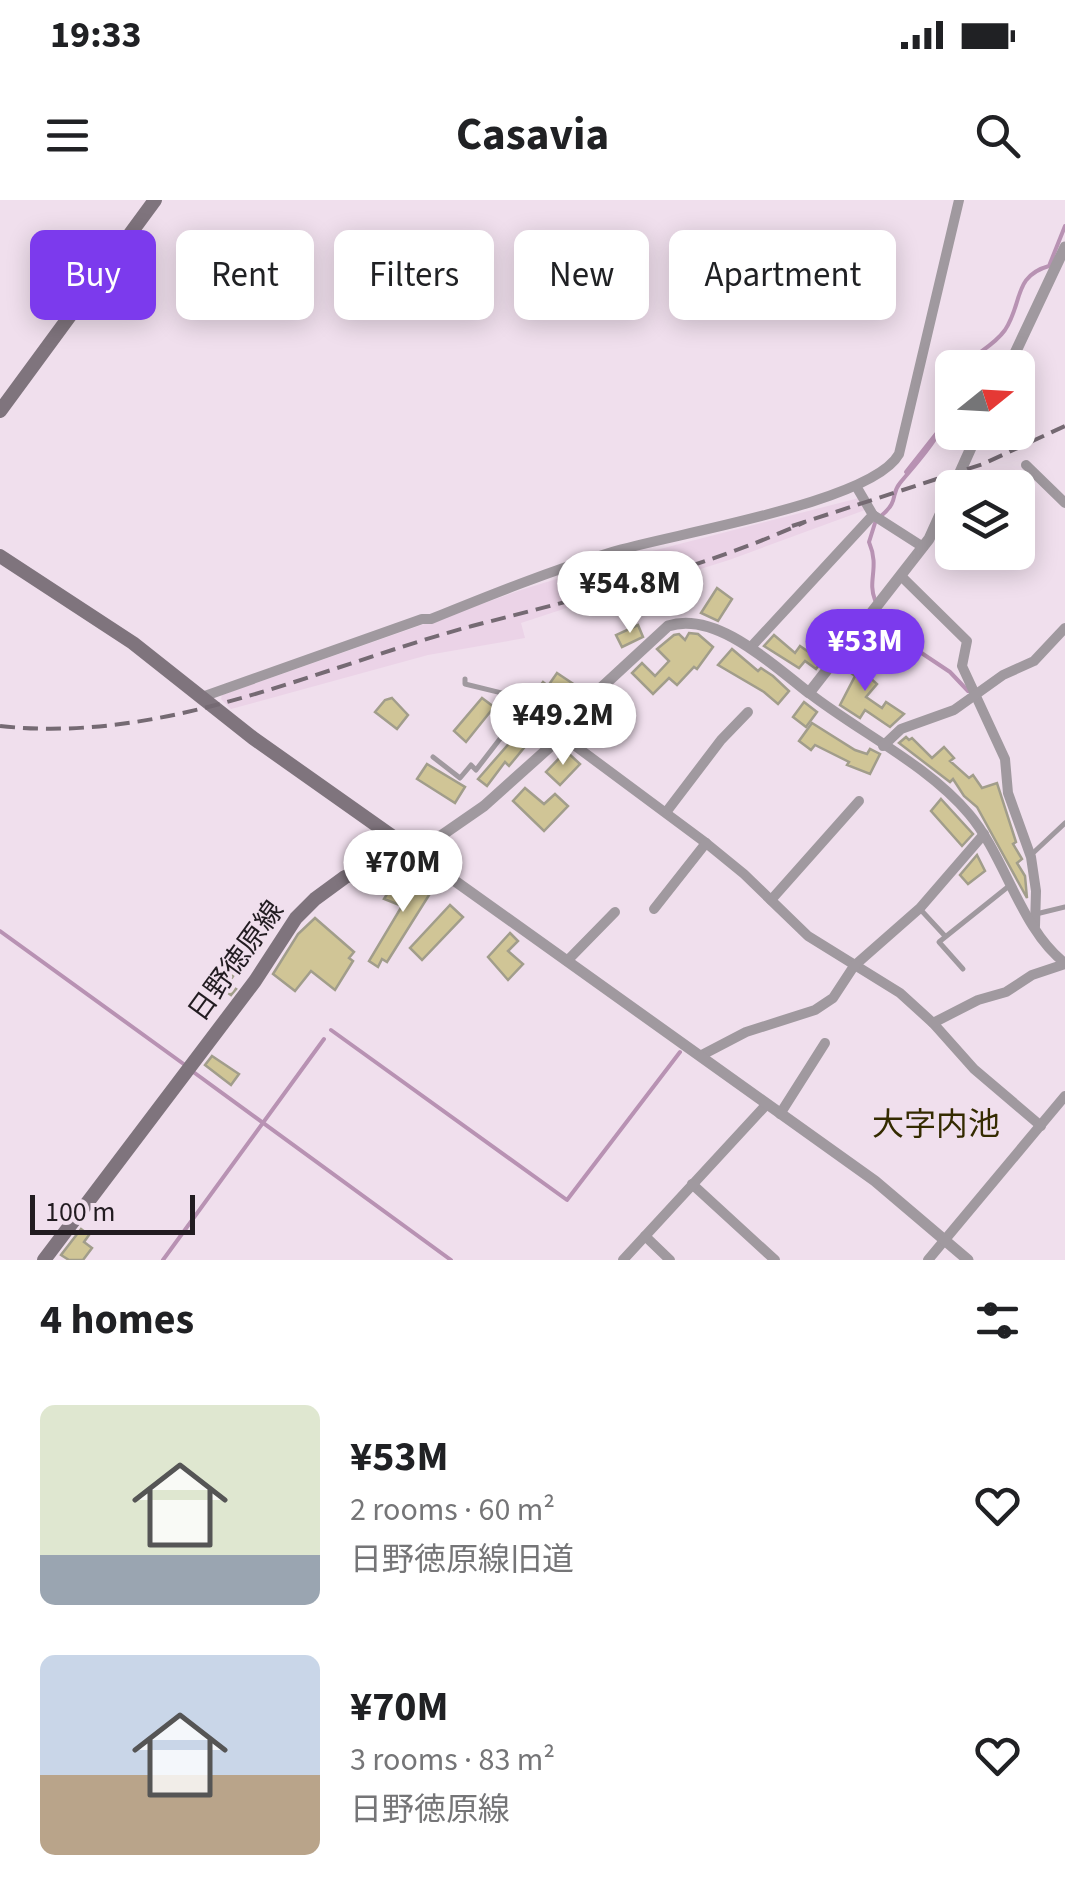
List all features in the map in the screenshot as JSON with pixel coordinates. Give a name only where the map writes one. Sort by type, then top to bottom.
[{"type":"main road","points":[[0,411],[156,200]]},
{"type":"main road","points":[[0,556],[133,643],[335,799],[412,851]]},
{"type":"main road","name":"日野徳原線","points":[[44,1260],[255,980],[296,918],[315,898],[345,877],[412,851]]},
{"type":"street","points":[[202,697],[612,552],[776,513],[856,486],[887,470],[899,454],[960,200]]},
{"type":"street","points":[[1016,350],[1065,247]]},
{"type":"street","points":[[1026,465],[1064,502]]},
{"type":"street","points":[[856,486],[873,515],[923,547]]},
{"type":"street","points":[[751,648],[873,515]]},
{"type":"street","points":[[809,693],[902,576],[935,523]]},
{"type":"street","points":[[902,576],[967,641],[962,666],[1005,759],[1008,793],[1030,855],[1036,920]]},
{"type":"street","points":[[412,851],[484,806],[562,736],[602,686],[668,626],[695,624],[751,648],[948,792],[984,834],[1056,956],[1065,963]]},
{"type":"street","points":[[884,746],[901,729],[942,715],[1003,675],[1034,661],[1065,628]]},
{"type":"street","points":[[667,811],[721,740],[748,712]]},
{"type":"street","points":[[562,736],[667,811],[808,936],[900,993],[934,1023],[974,1068],[1041,1126]]},
{"type":"street","points":[[770,900],[859,800]]},
{"type":"street","points":[[700,1056],[746,1032],[815,1010],[833,998],[854,966],[920,908],[984,834]]},
{"type":"street","points":[[654,909],[706,843]]},
{"type":"street","points":[[412,851],[875,1181],[968,1260]]},
{"type":"street","points":[[567,961],[615,912]]},
{"type":"street","points":[[934,1023],[978,1000],[1006,992],[1032,974],[1065,963]]},
{"type":"street","points":[[780,1114],[825,1044]]},
{"type":"street","points":[[928,1260],[1065,1096]]},
{"type":"street","points":[[622,1260],[767,1104]]},
{"type":"street","points":[[692,1184],[775,1260]]},
{"type":"street","points":[[644,1236],[670,1260]]},
{"type":"street","points":[[754,1260],[763,1249]]},
{"type":"lane","points":[[466,679],[466,684],[499,690],[526,704],[560,729],[562,736]]},
{"type":"lane","points":[[433,756],[460,778],[471,765],[476,770],[526,704]]},
{"type":"lane","points":[[1030,855],[1065,823]]},
{"type":"lane","points":[[962,970],[939,942],[1012,884]]},
{"type":"lane","points":[[1036,920],[1065,906]]},
{"type":"lane","points":[[920,908],[945,936]]},
{"type":"shaded area","points":[[859,498],[865,510],[643,587],[646,600],[620,608],[615,592],[521,623],[525,638],[428,655],[231,709],[221,699],[222,695],[524,589],[625,558]]},
{"type":"building","points":[[641,584],[644,590],[659,585],[667,607],[654,611],[650,599],[620,608],[615,591]]},
{"type":"building","points":[[717,588],[732,599],[718,621],[701,613]]},
{"type":"building","points":[[638,625],[643,637],[622,647],[616,635]]},
{"type":"building","points":[[689,633],[698,634],[713,647],[697,669],[694,667],[677,685],[669,678],[653,694],[632,673],[642,663],[655,676],[669,661],[657,649],[674,635],[685,640]]},
{"type":"building","points":[[774,635],[795,653],[800,646],[813,655],[816,651],[825,657],[816,669],[805,661],[799,668],[764,646]]},
{"type":"building","points":[[857,647],[866,654],[857,666],[877,684],[866,697],[882,708],[886,702],[904,714],[890,727],[865,710],[860,718],[840,705],[855,676],[842,666]]},
{"type":"building","points":[[732,649],[789,691],[778,704],[718,665]]},
{"type":"building","points":[[557,673],[581,689],[572,701],[566,697],[551,717],[531,698],[543,682],[548,686]]},
{"type":"building","points":[[392,698],[408,715],[397,729],[375,712]]},
{"type":"building","points":[[482,698],[494,707],[466,742],[454,731]]},
{"type":"building","points":[[804,702],[817,712],[806,727],[793,717]]},
{"type":"building","points":[[527,714],[542,726],[487,786],[478,779],[512,740]]},
{"type":"building","points":[[812,723],[855,750],[867,754],[870,749],[880,754],[870,774],[815,745],[811,750],[799,741]]},
{"type":"building","points":[[906,737],[932,758],[944,747],[954,758],[950,761],[969,778],[973,775],[982,788],[997,783],[1016,842],[1013,844],[1022,859],[1017,863],[1025,876],[1027,898],[977,807],[953,779],[950,782],[899,743]]},
{"type":"building","points":[[566,751],[580,764],[560,785],[546,772]]},
{"type":"building","points":[[427,764],[465,787],[455,803],[417,779]]},
{"type":"building","points":[[525,788],[544,804],[555,794],[568,806],[544,831],[513,801]]},
{"type":"building","points":[[941,799],[973,834],[962,846],[931,811]]},
{"type":"building","points":[[977,855],[985,871],[968,884],[960,875]]},
{"type":"building","points":[[414,873],[436,884],[387,962],[382,959],[378,967],[369,961],[402,906],[384,899],[389,891],[398,896]]},
{"type":"building","points":[[450,905],[463,917],[422,960],[410,948]]},
{"type":"building","points":[[315,918],[354,952],[349,958],[353,961],[335,990],[311,971],[295,991],[273,974],[298,934]]},
{"type":"building","points":[[510,933],[518,941],[508,951],[523,964],[508,980],[488,957]]},
{"type":"building","points":[[222,964],[235,973],[228,984],[236,989],[231,995],[210,981]]},
{"type":"building","points":[[212,1056],[239,1074],[231,1085],[205,1065]]},
{"type":"building","points":[[81,1229],[89,1235],[84,1242],[92,1248],[83,1260],[69,1260],[61,1255]]},
{"type":"waterway","points":[[983,350],[1005,330],[1029,276],[1049,266],[1065,226]]},
{"type":"waterway","points":[[906,472],[935,435]]},
{"type":"waterway","points":[[881,516],[891,506],[900,483],[935,438]]},
{"type":"waterway","points":[[875,523],[869,542],[875,600]]},
{"type":"waterway","points":[[881,612],[896,636],[950,672],[968,691]]},
{"type":"waterway","points":[[0,931],[185,1065]]},
{"type":"waterway","points":[[331,1030],[567,1200],[680,1052]]},
{"type":"waterway","points":[[163,1260],[324,1039]]},
{"type":"waterway","points":[[192,1071],[451,1260]]},
{"type":"railway","points":[[792,526],[983,464],[1065,426]]},
{"type":"railway","points":[[0,726],[62,729],[122,724],[181,713],[683,568],[805,522]]},
{"type":"district","name":"大字内池","points":[[936,1125]]}]
